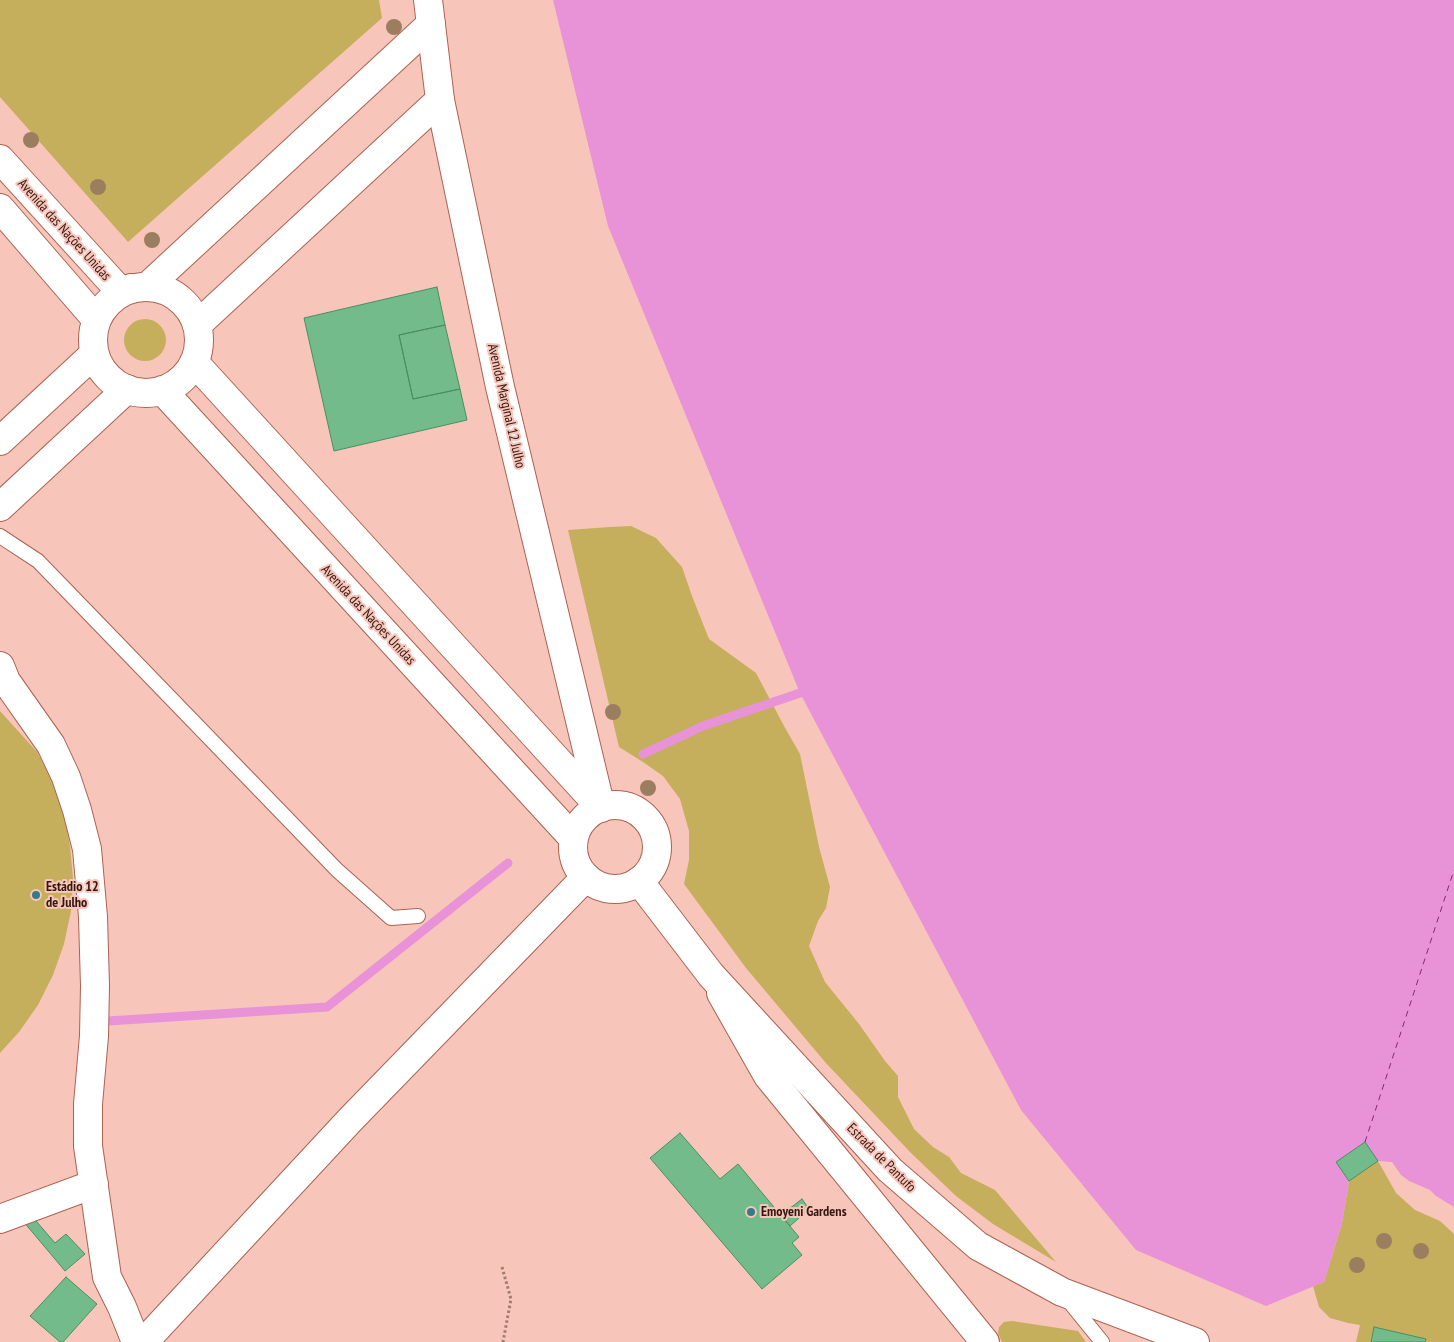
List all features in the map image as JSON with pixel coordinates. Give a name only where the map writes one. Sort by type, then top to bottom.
[{"type":"street","name":"Avenida Marginal 12 Julho","points":[[429,12],[440,100],[500,386],[601,808]]},
{"type":"street","points":[[139,288],[429,12]]},
{"type":"street","points":[[197,325],[440,100]]},
{"type":"street","name":"Avenida das Nações Unidas","points":[[0,159],[121,292],[139,288]]},
{"type":"street","points":[[0,208],[96,319]]},
{"type":"street","points":[[139,288],[156,288],[176,296],[190,311],[198,330],[198,347],[190,369],[178,382],[162,390],[143,393],[127,389],[107,377],[100,369],[94,354],[92,339],[96,319],[107,303],[114,297],[139,288]]},
{"type":"street","points":[[0,441],[94,354]]},
{"type":"street","points":[[194,362],[601,808]]},
{"type":"street","points":[[0,508],[127,389]]},
{"type":"street","name":"Avenida das Nações Unidas","points":[[162,390],[574,839]]},
{"type":"street","points":[[0,666],[6,681],[51,745],[66,777],[88,849],[93,917],[95,986],[94,1036],[88,1104],[88,1146],[107,1277],[136,1342]]},
{"type":"street","points":[[607,805],[620,805],[633,808],[644,816],[652,826],[657,839],[657,852],[653,865],[646,876],[622,888],[609,888],[596,884],[586,877],[578,866],[574,854],[574,839],[577,829],[584,818],[594,810],[601,808],[607,805]]},
{"type":"street","points":[[144,1342],[350,1120],[586,877]]},
{"type":"street","name":"Estrada de Pantufo","points":[[639,881],[711,976],[890,1170],[978,1246],[1062,1292],[1195,1342]]},
{"type":"street","points":[[711,976],[768,1076],[985,1342]]},
{"type":"street","points":[[0,1219],[94,1184]]},
{"type":"lane","points":[[0,536],[38,561],[337,870],[391,918],[418,916]]},
{"type":"lane","points":[[1062,1292],[1102,1342]]},
{"type":"path","points":[[502,1267],[511,1299],[503,1342]]},
{"type":"shaded area","points":[[0,0],[379,0],[382,18],[128,242],[0,97]]},
{"type":"shaded area","points":[[553,0],[1454,0],[1454,1207],[1430,1190],[1409,1181],[1401,1175],[1392,1162],[1378,1161],[1349,1181],[1342,1223],[1324,1282],[1266,1306],[1136,1250],[1021,1110],[800,693],[608,226]]},
{"type":"shaded area","points":[[145,319],[160,325],[166,340],[160,355],[145,361],[130,355],[124,340],[130,325]]},
{"type":"shaded area","points":[[631,526],[656,538],[682,567],[709,639],[756,673],[800,754],[819,847],[830,887],[826,908],[818,921],[809,946],[825,982],[898,1076],[898,1097],[914,1129],[933,1147],[949,1157],[961,1173],[995,1190],[1056,1262],[993,1224],[956,1196],[910,1152],[825,1062],[746,968],[684,884],[689,860],[689,831],[680,799],[663,776],[619,747],[568,530]]},
{"type":"shaded area","name":"Estádio 12 de Julho","points":[[0,711],[38,753],[53,782],[64,813],[73,878],[71,911],[64,944],[53,975],[38,1005],[19,1032],[0,1053]]},
{"type":"shaded area","points":[[1378,1161],[1396,1193],[1415,1210],[1440,1221],[1454,1234],[1454,1342],[1356,1342],[1360,1325],[1330,1318],[1319,1307],[1313,1286],[1324,1282],[1342,1223],[1349,1181]]},
{"type":"shaded area","points":[[1012,1321],[1078,1331],[1086,1342],[1002,1342],[998,1333],[999,1327],[1004,1322]]},
{"type":"building","points":[[437,287],[445,325],[399,335],[413,399],[460,389],[467,420],[334,451],[304,318]]},
{"type":"building","points":[[445,325],[460,389],[413,399],[399,335]]},
{"type":"building","points":[[680,1133],[720,1179],[738,1164],[799,1237],[792,1243],[802,1255],[762,1289],[650,1158]]},
{"type":"building","points":[[1365,1142],[1378,1161],[1349,1181],[1336,1162]]},
{"type":"building","points":[[802,1199],[809,1209],[790,1226],[781,1215]]},
{"type":"building","points":[[30,1214],[55,1243],[66,1234],[85,1254],[65,1271],[23,1221]]},
{"type":"building","points":[[66,1277],[97,1304],[63,1342],[60,1342],[30,1316]]},
{"type":"building","points":[[1374,1327],[1426,1339],[1425,1342],[1371,1342]]},
{"type":"waterway","points":[[643,754],[703,726],[800,693]]},
{"type":"waterway","points":[[108,1021],[327,1007],[508,863]]},
{"type":"ferry route","points":[[1365,1142],[1454,870]]},
{"type":"place","name":"Estádio 12 de Julho","points":[[36,895]]},
{"type":"place","name":"Emoyeni Gardens","points":[[751,1212]]}]
